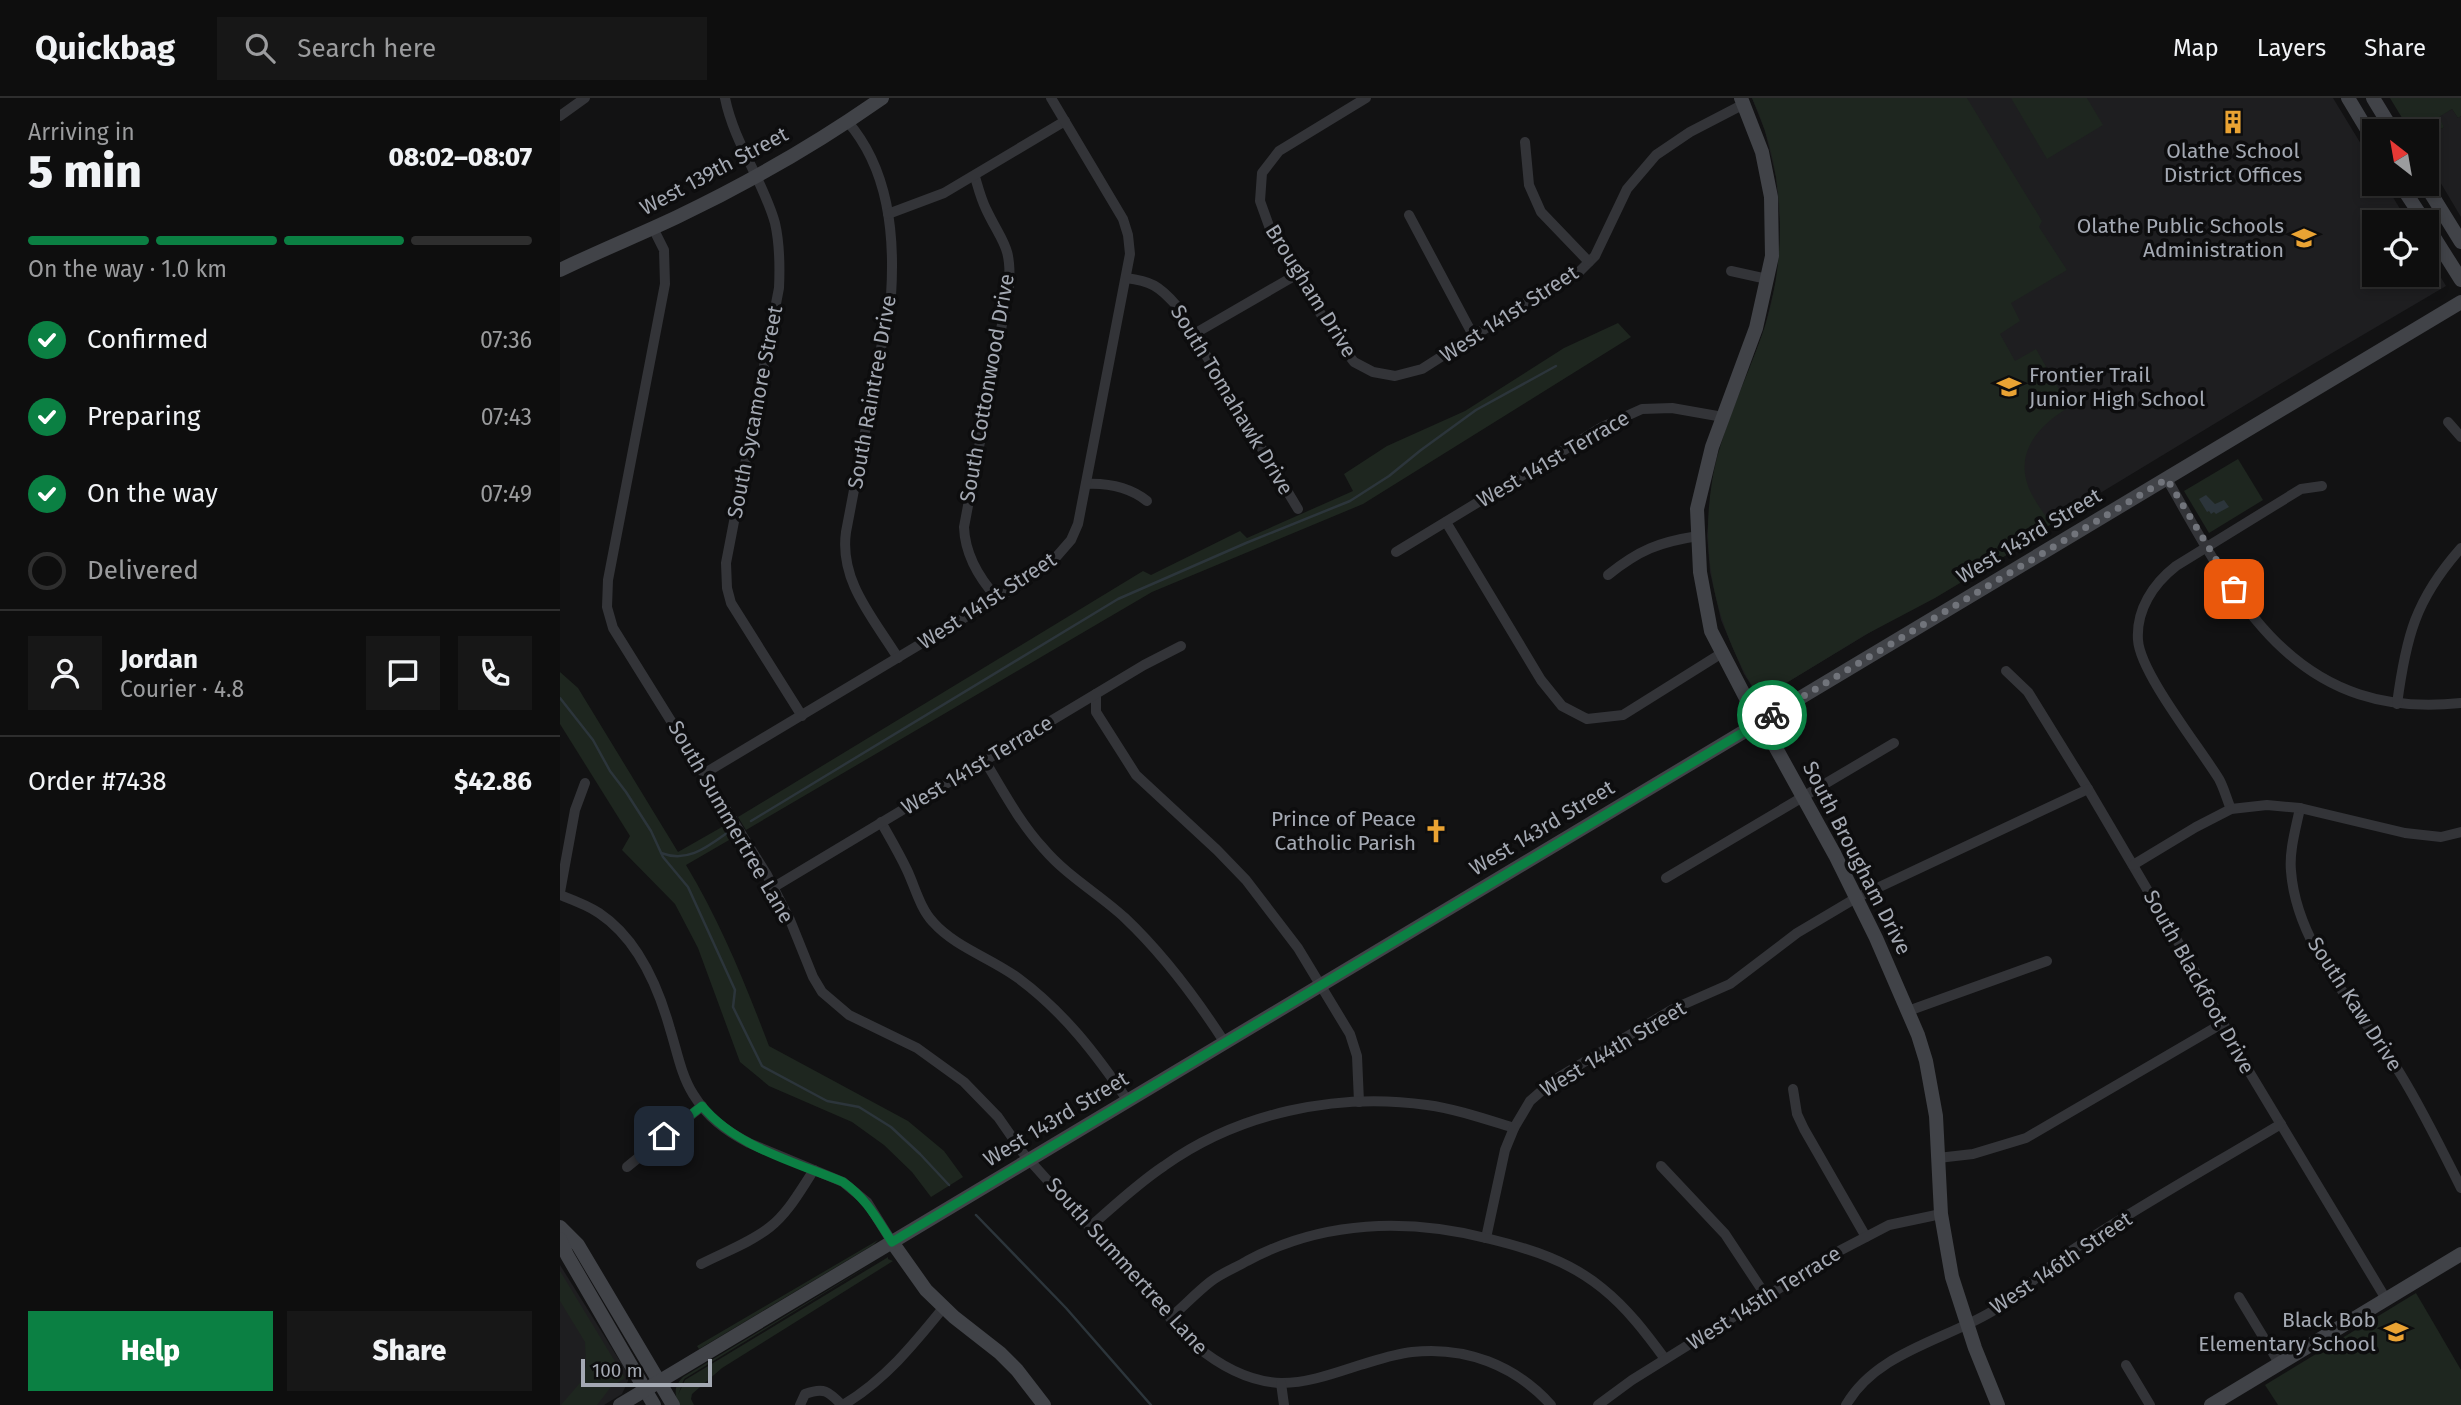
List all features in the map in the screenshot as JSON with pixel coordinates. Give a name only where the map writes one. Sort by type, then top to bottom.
[{"type":"street","points":[[560,116],[585,98]]},
{"type":"street","name":"South Sycamore Street","points":[[725,98],[735,131],[775,223],[780,267],[779,288],[730,544],[727,588],[736,612],[802,716]]},
{"type":"street","name":"West 139th Street","points":[[560,270],[653,228],[755,176],[881,98]]},
{"type":"street","name":"West 141st Street","points":[[705,774],[998,598],[1051,563],[1063,551],[1078,524],[1126,278],[1129,245],[1123,219],[1051,98]]},
{"type":"street","name":"Brougham Drive","points":[[1366,98],[1279,150],[1262,173],[1260,201],[1273,237],[1337,340],[1354,362],[1373,372],[1395,376],[1411,372]]},
{"type":"street","points":[[2348,98],[2362,121]]},
{"type":"street","points":[[2374,98],[2386,119]]},
{"type":"street","name":"West 141st Street","points":[[1411,372],[1422,369],[1575,276],[1595,256],[1627,189],[1656,155],[1742,101]]},
{"type":"street","name":"South Brougham Drive","points":[[1742,101],[1762,152],[1770,197],[1772,256],[1756,328],[1712,447],[1697,509],[1700,572],[1711,631],[1804,797],[1856,898],[1908,1011],[1926,1061],[1931,1087],[1941,1214],[1952,1278],[1998,1405]]},
{"type":"street","name":"South Raintree Drive","points":[[847,121],[863,139],[876,170],[888,214],[893,266],[891,296],[846,532],[845,556],[854,588],[898,658]]},
{"type":"street","points":[[888,214],[929,200],[975,177],[1065,121]]},
{"type":"street","points":[[1525,142],[1529,185],[1541,212],[1589,262]]},
{"type":"street","name":"South Cottonwood Drive","points":[[975,177],[986,209],[1004,240],[1010,269],[1009,287],[964,527],[972,563],[998,598]]},
{"type":"street","points":[[2432,196],[2461,242]]},
{"type":"street","points":[[1409,215],[1474,337]]},
{"type":"street","name":"South Summertree Lane","points":[[653,228],[664,250],[665,284],[608,580],[607,607],[613,628],[774,887],[813,978],[828,998],[849,1015],[917,1048],[964,1082],[998,1117],[1030,1160],[1170,1318],[1195,1345],[1227,1368],[1247,1376],[1281,1382],[1310,1379],[1409,1352],[1448,1351],[1471,1355],[1509,1370],[1551,1405]]},
{"type":"street","points":[[2439,245],[2461,280]]},
{"type":"street","points":[[1731,271],[1767,279]]},
{"type":"street","points":[[1194,334],[1296,275]]},
{"type":"street","name":"South Tomahawk Drive","points":[[1126,278],[1146,280],[1163,291],[1176,305],[1298,509]]},
{"type":"street","name":"West 143rd Street","points":[[620,1405],[2461,302]]},
{"type":"street","name":"West 141st Terrace","points":[[1396,552],[1602,427],[1642,409],[1672,408],[1723,416]]},
{"type":"street","points":[[2448,422],[2461,436]]},
{"type":"street","points":[[2167,479],[2246,608],[2279,646],[2326,681],[2364,697],[2397,704],[2434,706],[2461,703]]},
{"type":"street","points":[[1086,484],[1126,489],[1147,501]]},
{"type":"street","points":[[2231,810],[2221,782],[2149,673],[2137,642],[2139,620],[2159,579],[2207,545],[2301,489],[2322,486]]},
{"type":"street","points":[[1446,522],[1541,680],[1562,706],[1587,719],[1623,715],[1722,653]]},
{"type":"street","points":[[1608,575],[1630,557],[1667,540],[1698,536]]},
{"type":"street","points":[[2397,704],[2404,657],[2416,617],[2435,580],[2461,548]]},
{"type":"street","name":"West 141st Terrace","points":[[774,887],[1181,646]]},
{"type":"street","name":"South Blackfoot Drive","points":[[2006,671],[2028,692],[2088,789],[2281,1124],[2386,1299]]},
{"type":"street","points":[[1097,694],[1096,712],[1136,775],[1246,880],[1291,939],[1321,985],[1350,1034],[1355,1048],[1360,1102]]},
{"type":"street","points":[[1666,878],[1894,743]]},
{"type":"street","points":[[985,761],[1030,833],[1046,852],[1125,918],[1148,941],[1181,980],[1225,1043]]},
{"type":"street","points":[[585,783],[575,810],[560,894],[601,914],[614,925],[640,958],[660,995],[688,1084],[702,1106],[734,1136],[843,1182],[858,1192],[911,1272],[944,1307],[1000,1353],[1037,1403]]},
{"type":"street","name":"West 144th Street","points":[[1486,1238],[1505,1150],[1514,1128],[1530,1101],[1554,1080],[1673,1009],[1730,985],[1797,933],[1856,898],[2088,789]]},
{"type":"street","points":[[2133,865],[2196,827],[2231,810],[2267,805],[2300,808],[2405,833],[2441,837],[2461,832]]},
{"type":"street","name":"South Kaw Drive","points":[[2300,808],[2291,870],[2300,914],[2327,968],[2401,1075],[2461,1188]]},
{"type":"street","points":[[881,822],[907,869],[921,904],[934,924],[1017,977],[1041,996],[1086,1042],[1128,1101]]},
{"type":"street","points":[[1908,1011],[2047,961]]},
{"type":"street","points":[[1938,1158],[1980,1152],[2026,1138],[2223,1023]]},
{"type":"street","points":[[1793,1089],[1797,1114],[1804,1129],[1866,1237]]},
{"type":"street","points":[[1090,1227],[1165,1165],[1220,1134],[1246,1123],[1294,1110],[1360,1102],[1394,1102],[1428,1105],[1514,1128]]},
{"type":"street","points":[[627,1167],[702,1106]]},
{"type":"street","name":"West 146th Street","points":[[1846,1405],[1860,1385],[1879,1368],[2014,1297],[2069,1252],[2281,1124]]},
{"type":"street","points":[[1661,1166],[1725,1234],[1766,1296]]},
{"type":"street","points":[[701,1264],[771,1226],[791,1204],[814,1170]]},
{"type":"street","name":"West 145th Terrace","points":[[1598,1405],[1665,1359],[1866,1237],[1897,1223],[1941,1214]]},
{"type":"street","points":[[1170,1318],[1219,1276],[1257,1256],[1313,1235],[1341,1229],[1402,1225],[1436,1227],[1528,1248],[1577,1271],[1620,1304],[1665,1359]]},
{"type":"street","points":[[560,1227],[578,1245],[673,1405]]},
{"type":"street","points":[[560,1239],[654,1405]]},
{"type":"street","points":[[2211,1405],[2461,1254]]},
{"type":"street","points":[[2239,1297],[2279,1363]]},
{"type":"street","points":[[800,1405],[805,1394],[817,1389],[829,1392],[843,1405],[887,1372],[911,1348],[944,1307]]},
{"type":"street","points":[[2126,1365],[2150,1405]]},
{"type":"street","points":[[1281,1382],[1284,1405]]},
{"type":"shaded area","name":"Frontier Trail Junior High School","points":[[1752,98],[2333,98],[2362,146],[2362,196],[2392,196],[2401,210],[2362,210],[2362,287],[2439,287],[2439,274],[2446,286],[1760,699],[1744,674],[1721,620],[1710,572],[1707,535],[1717,457],[1765,327],[1776,281],[1780,223],[1776,177],[1765,131]]},
{"type":"shaded area","name":"Frontier Trail Junior High School","points":[[1752,98],[1967,98],[2042,221],[2039,227],[2067,270],[2011,303],[2020,321],[2000,334],[2015,361],[2036,349],[2069,407],[2040,430],[2033,439],[2025,461],[2028,486],[2051,524],[2010,553],[1935,598],[1865,635],[1760,699],[1745,674],[1723,622],[1710,568],[1708,540],[1716,462],[1728,422],[1765,326],[1780,240],[1777,181],[1763,125]]},
{"type":"shaded area","points":[[2011,98],[2087,98],[2103,125],[2047,159]]},
{"type":"shaded area","points":[[2390,98],[2461,98],[2461,116],[2458,118],[2452,109],[2439,117],[2440,119],[2403,119]]},
{"type":"shaded area","points":[[2452,109],[2458,118],[2461,116],[2461,217],[2440,182],[2440,130],[2444,127],[2438,117]]},
{"type":"shaded area","points":[[1618,323],[1631,337],[1363,504],[1152,592],[746,830],[738,817],[1143,571],[1151,575],[1240,531],[1247,538],[1353,491],[1344,474],[1387,446],[1465,411],[1564,348]]},
{"type":"shaded area","points":[[2238,459],[2263,500],[2209,533],[2184,491]]},
{"type":"shaded area","points":[[2206,495],[2215,504],[2224,500],[2229,507],[2216,514],[2207,512],[2199,499]]},
{"type":"shaded area","points":[[560,672],[578,688],[678,852],[729,823],[736,836],[686,865],[732,954],[769,1046],[908,1121],[944,1151],[963,1177],[931,1197],[912,1172],[884,1145],[852,1122],[769,1086],[740,1062],[698,948],[675,904],[622,850],[630,836],[560,724]]},
{"type":"shaded area","points":[[878,1240],[699,1349],[697,1346]]},
{"type":"shaded area","points":[[885,1256],[684,1379],[678,1395],[685,1380],[888,1257],[893,1261],[722,1368],[692,1394],[694,1405],[679,1405],[676,1390],[683,1377]]},
{"type":"shaded area","points":[[560,1265],[628,1374],[622,1394],[604,1405],[560,1405]]},
{"type":"shaded area","points":[[560,1271],[625,1378],[610,1388],[597,1405],[561,1405],[580,1383],[586,1366],[585,1342],[560,1301]]},
{"type":"shaded area","name":"Black Bob Elementary School","points":[[2416,1293],[2461,1370],[2461,1405],[2278,1405],[2265,1385]]},
{"type":"waterway","points":[[751,821],[1118,599],[1350,501],[1389,476],[1476,410],[1556,366]]},
{"type":"waterway","points":[[560,698],[593,740],[610,771],[651,831],[663,857],[688,887],[735,990],[733,1007],[762,1066],[827,1101],[859,1107],[891,1127],[949,1185]]},
{"type":"waterway","points":[[661,853],[670,856],[688,855],[704,849],[727,833]]},
{"type":"waterway","points":[[976,1215],[1066,1308],[1151,1405]]},
{"type":"way so far","points":[[1772,715],[2167,479],[2234,589]]},
{"type":"place","name":"Olathe School District Offices","points":[[2233,122]]},
{"type":"place","name":"Olathe Public Schools Administration","points":[[2304,238]]},
{"type":"place","name":"Frontier Trail Junior High School","points":[[2009,387]]},
{"type":"place","name":"Prince of Peace Catholic Parish","points":[[1436,831]]},
{"type":"place","name":"Black Bob Elementary School","points":[[2396,1332]]},
{"type":"route","points":[[664,1136],[702,1106],[719,1125],[734,1136],[843,1182],[858,1192],[892,1242],[1772,715]]}]
